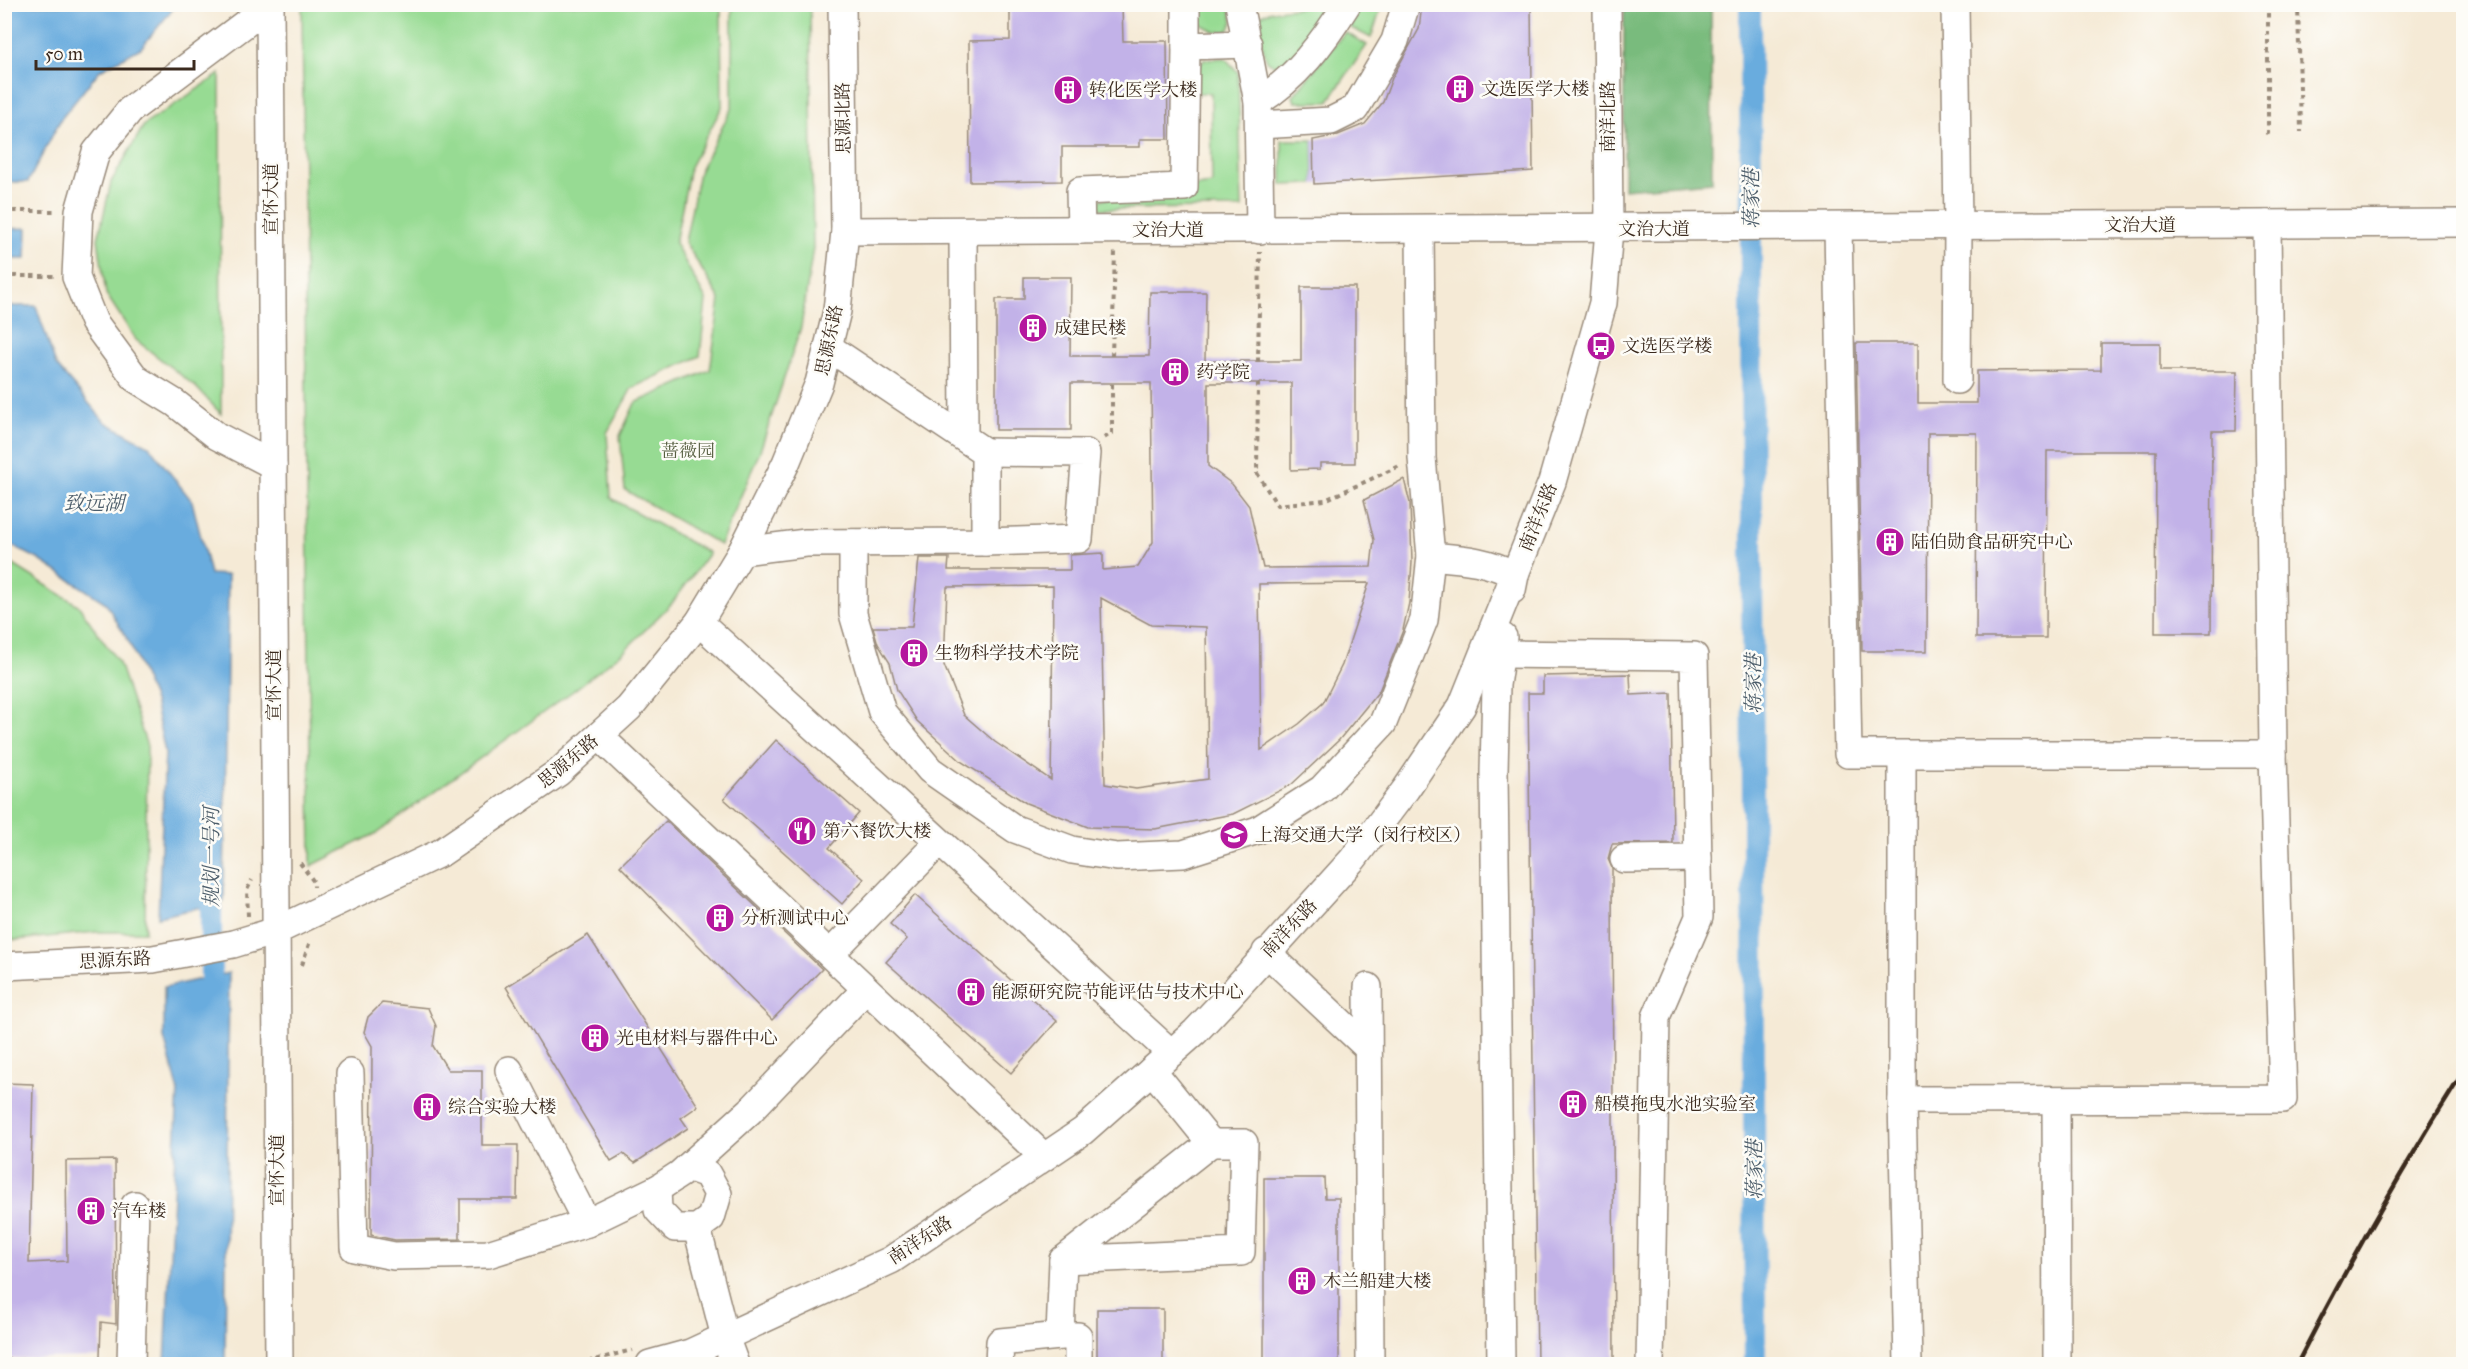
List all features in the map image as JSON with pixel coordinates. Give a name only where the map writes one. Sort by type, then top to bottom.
[{"type":"street","name":"思源北路","points":[[842,4],[844,231]]},
{"type":"street","points":[[1081,230],[1080,191],[1184,187],[1186,4]]},
{"type":"street","points":[[1239,4],[1248,44],[1258,114],[1260,230]]},
{"type":"street","points":[[1258,114],[1320,48],[1347,4]]},
{"type":"street","points":[[1258,114],[1331,121],[1355,109],[1395,41],[1406,4]]},
{"type":"street","name":"南洋北路","points":[[1607,4],[1609,229]]},
{"type":"street","points":[[1955,4],[1958,227],[1957,380]]},
{"type":"street","points":[[270,5],[130,110],[96,152],[79,211],[76,277],[94,322],[136,379],[175,403],[218,436],[273,465]]},
{"type":"street","name":"宣怀大道","points":[[270,5],[279,1365]]},
{"type":"street","points":[[1186,46],[1248,44]]},
{"type":"street","name":"文治大道","points":[[844,231],[1838,228],[2463,223]]},
{"type":"street","points":[[1902,1100],[2283,1099],[2273,754],[2267,224]]},
{"type":"street","points":[[1838,228],[1848,754],[2273,754]]},
{"type":"street","name":"南洋东路","points":[[646,1356],[690,1353],[891,1260],[1083,1131],[1162,1062],[1222,1003],[1353,859],[1406,789],[1462,706],[1552,482],[1603,303],[1609,229]]},
{"type":"street","points":[[853,543],[853,614],[882,712],[930,770],[1016,830],[1072,850],[1117,857],[1183,854],[1258,830],[1322,789],[1383,723],[1424,620],[1431,556],[1422,458],[1420,230]]},
{"type":"street","name":"思源东路","points":[[4,966],[153,958],[233,944],[276,931],[442,852],[559,772],[629,708],[699,622],[742,551],[786,463],[819,383],[837,311],[844,231]]},
{"type":"street","points":[[963,231],[975,445],[984,542]]},
{"type":"street","points":[[742,551],[806,543],[1079,539],[1086,453],[975,445],[828,346]]},
{"type":"street","points":[[1431,556],[1483,561],[1515,574],[1496,685],[1494,772],[1501,1365]]},
{"type":"street","points":[[699,622],[939,842],[1162,1062],[1211,1143]]},
{"type":"street","points":[[1500,654],[1694,656],[1699,917],[1656,1017],[1650,1365]]},
{"type":"street","points":[[599,736],[1044,1157]]},
{"type":"street","points":[[1902,755],[1902,1100],[1908,1365]]},
{"type":"street","points":[[830,954],[939,842]]},
{"type":"street","points":[[1624,859],[1698,858]]},
{"type":"street","points":[[1266,952],[1368,1048]]},
{"type":"street","points":[[1368,987],[1370,1365]]},
{"type":"street","points":[[350,1073],[354,1248],[394,1256],[488,1254],[587,1223],[657,1189],[688,1167],[750,1111],[866,989]]},
{"type":"street","points":[[509,1070],[587,1223]]},
{"type":"street","points":[[2055,1101],[2056,1365]]},
{"type":"street","points":[[1060,1336],[1063,1260],[1211,1143],[1245,1143],[1241,1252],[1063,1260]]},
{"type":"street","points":[[657,1189],[658,1210],[675,1228],[697,1228],[711,1218],[718,1194],[707,1174],[688,1167]]},
{"type":"street","points":[[130,1365],[135,1205]]},
{"type":"street","points":[[697,1228],[725,1337],[735,1365]]},
{"type":"street","points":[[999,1365],[1000,1342],[1060,1336],[1078,1336],[1078,1365]]},
{"type":"path","points":[[2268,4],[2268,138]]},
{"type":"path","points":[[2298,4],[2301,132]]},
{"type":"path","points":[[4,211],[48,211]]},
{"type":"path","points":[[1258,362],[1260,230]]},
{"type":"path","points":[[1112,356],[1116,231]]},
{"type":"path","points":[[4,276],[50,276]]},
{"type":"path","points":[[1086,453],[1112,433],[1112,383]]},
{"type":"path","points":[[1258,383],[1257,473],[1277,505],[1324,500],[1379,474],[1422,458]]},
{"type":"path","points":[[579,1365],[646,1356]]},
{"type":"green space","points":[[302,5],[721,5],[722,107],[690,167],[675,243],[706,300],[700,356],[632,388],[607,433],[611,498],[709,553],[673,602],[624,651],[573,691],[377,833],[311,866]]},
{"type":"green space","name":"蔷薇园","points":[[732,5],[810,5],[813,248],[801,327],[760,451],[720,545],[625,490],[620,436],[635,403],[710,370],[720,299],[685,242],[699,172],[732,108]]},
{"type":"green space","points":[[1193,5],[1229,5],[1233,21],[1228,31],[1215,32],[1199,23]]},
{"type":"green space","points":[[1325,5],[1333,12],[1295,62],[1279,68],[1267,61],[1254,19],[1275,10]]},
{"type":"green space","points":[[1361,5],[1382,5],[1371,38],[1349,27]]},
{"type":"green space","points":[[1624,5],[1711,5],[1712,182],[1624,189]]},
{"type":"green space","points":[[1345,32],[1367,45],[1328,102],[1295,102],[1293,96]]},
{"type":"green space","points":[[1225,58],[1238,72],[1242,208],[1098,209],[1097,200],[1212,184],[1211,93],[1193,93],[1192,73],[1205,59]]},
{"type":"green space","points":[[220,74],[221,414],[196,387],[136,340],[106,294],[98,239],[111,182],[144,125]]},
{"type":"green space","points":[[1282,140],[1313,140],[1314,184],[1282,185]]},
{"type":"green space","points":[[4,559],[78,605],[119,663],[147,746],[145,932],[97,932],[16,940],[5,938]]},
{"type":"water","points":[[4,5],[176,5],[141,48],[100,70],[61,119],[28,182],[5,182]]},
{"type":"water","points":[[27,228],[26,259],[5,259],[5,229]]},
{"type":"water","name":"致远湖","points":[[4,306],[36,306],[56,365],[105,422],[149,446],[192,501],[210,574],[228,575],[224,902],[158,917],[165,752],[154,701],[130,644],[106,603],[38,559],[5,542]]},
{"type":"water","points":[[229,973],[225,1364],[165,1364],[178,1088],[164,1038],[164,987]]},
{"type":"building","name":"转化医学大楼","points":[[1010,4],[1122,4],[1123,41],[1167,41],[1168,139],[1140,139],[1140,147],[1062,147],[1062,181],[970,182],[969,41],[1010,40]]},
{"type":"building","name":"文选医学大楼","points":[[1422,4],[1531,4],[1533,171],[1314,184],[1313,140],[1338,135],[1365,124],[1383,102],[1392,78],[1419,29]]},
{"type":"building","points":[[1024,277],[1071,277],[1070,356],[1149,356],[1150,292],[1206,292],[1205,361],[1301,361],[1301,287],[1355,287],[1355,463],[1320,463],[1320,469],[1291,470],[1291,383],[1208,383],[1208,466],[1232,484],[1249,506],[1263,568],[1371,567],[1374,540],[1364,500],[1404,479],[1410,503],[1412,562],[1409,603],[1403,630],[1379,691],[1339,740],[1291,785],[1233,814],[1155,829],[1088,827],[1026,803],[962,762],[917,721],[897,690],[890,663],[878,644],[873,627],[912,627],[919,558],[949,558],[948,570],[1070,570],[1070,555],[1103,553],[1103,570],[1138,567],[1153,542],[1151,383],[1071,383],[1071,430],[996,430],[996,299],[1024,299]],"holes":[[[1369,583],[1342,665],[1323,703],[1299,724],[1261,750],[1259,584]],[[1053,586],[1051,780],[995,742],[964,715],[944,665],[947,587]],[[1101,598],[1151,625],[1206,627],[1208,779],[1136,789],[1105,784]]]},
{"type":"building","name":"陆伯勋食品研究中心","points":[[1856,343],[1918,343],[1918,403],[1977,403],[1977,371],[2101,370],[2101,343],[2160,343],[2160,371],[2237,371],[2236,431],[2212,431],[2211,633],[2155,633],[2156,451],[2047,451],[2046,638],[1976,638],[1977,433],[1928,433],[1927,651],[1862,651]]},
{"type":"building","name":"船模拖曳水池实验室","points":[[1630,674],[1631,695],[1671,693],[1673,843],[1612,844],[1608,859],[1612,868],[1614,1365],[1537,1365],[1528,693],[1543,693],[1543,676]]},
{"type":"building","name":"第六餐饮大楼","points":[[776,740],[859,813],[829,848],[864,879],[842,904],[724,799]]},
{"type":"building","name":"分析测试中心","points":[[666,821],[822,969],[772,1020],[620,866]]},
{"type":"building","name":"能源研究院节能评估与技术中心","points":[[915,895],[1057,1021],[1011,1073],[886,962],[907,939],[890,924]]},
{"type":"building","name":"光电材料与器件中心","points":[[588,935],[698,1106],[681,1118],[688,1128],[635,1163],[623,1154],[611,1161],[506,987]]},
{"type":"building","name":"综合实验大楼","points":[[382,1003],[428,1008],[436,1026],[433,1046],[448,1070],[482,1070],[482,1145],[518,1145],[517,1199],[460,1199],[460,1239],[395,1240],[371,1235],[372,1046],[364,1032],[368,1017]]},
{"type":"building","name":"汽车楼","points":[[4,1083],[33,1084],[29,1263],[67,1261],[66,1161],[115,1160],[116,1324],[101,1322],[100,1357],[4,1359]]},
{"type":"building","name":"木兰船建大楼","points":[[1264,1178],[1324,1178],[1325,1198],[1339,1198],[1339,1365],[1264,1365]]},
{"type":"building","points":[[1097,1309],[1163,1309],[1163,1365],[1097,1365]]},
{"type":"waterway","name":"蒋家港","points":[[1750,4],[1755,1364]]},
{"type":"waterway","name":"规划一号河","points":[[211,874],[211,1009]]},
{"type":"railway","points":[[2297,1364],[2377,1216],[2464,1071]]},
{"type":"place","name":"文选医学大楼","points":[[1460,89]]},
{"type":"place","name":"转化医学大楼","points":[[1068,90]]},
{"type":"place","name":"成建民楼","points":[[1033,328]]},
{"type":"place","name":"文选医学楼","points":[[1601,346]]},
{"type":"place","name":"药学院","points":[[1175,372]]},
{"type":"place","name":"陆伯勋食品研究中心","points":[[1890,542]]},
{"type":"place","name":"生物科学技术学院","points":[[914,653]]},
{"type":"place","name":"第六餐饮大楼","points":[[802,831]]},
{"type":"place","name":"上海交通大学（闵行校区）","points":[[1234,835]]},
{"type":"place","name":"分析测试中心","points":[[720,918]]},
{"type":"place","name":"能源研究院节能评估与技术中心","points":[[971,992]]},
{"type":"place","name":"光电材料与器件中心","points":[[595,1038]]},
{"type":"place","name":"船模拖曳水池实验室","points":[[1573,1104]]},
{"type":"place","name":"综合实验大楼","points":[[427,1107]]},
{"type":"place","name":"汽车楼","points":[[91,1211]]},
{"type":"place","name":"木兰船建大楼","points":[[1302,1281]]}]
